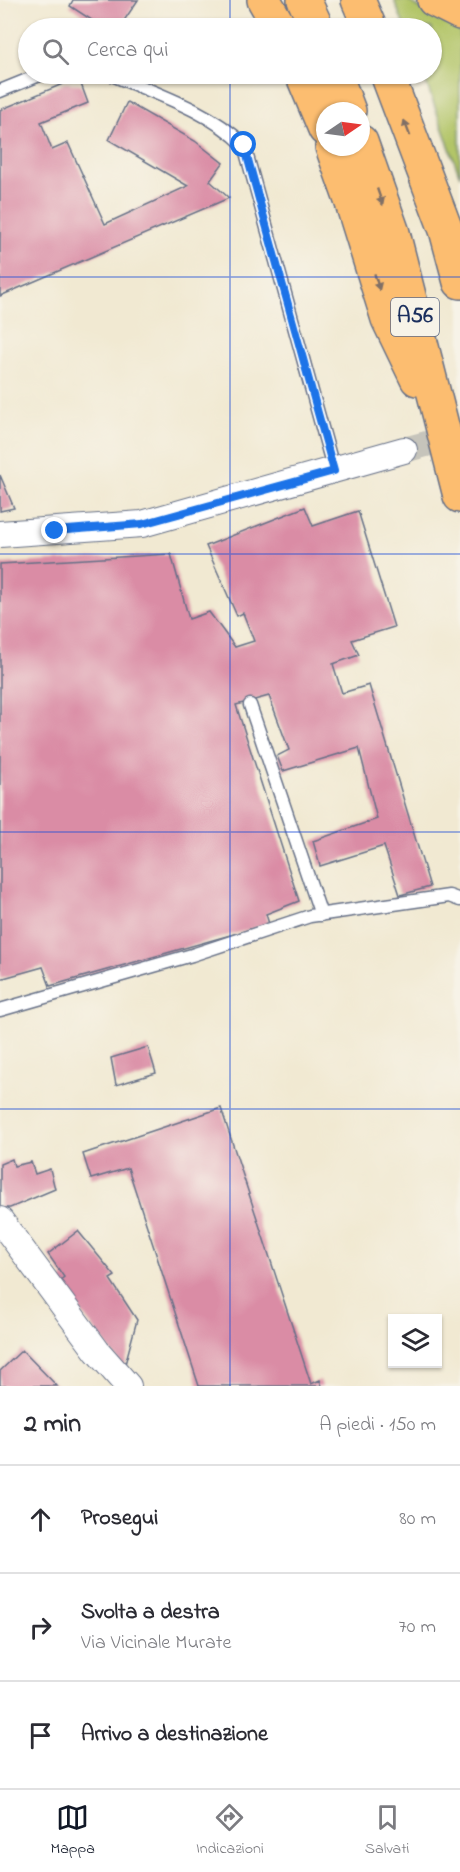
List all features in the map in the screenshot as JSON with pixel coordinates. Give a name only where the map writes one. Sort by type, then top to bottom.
[{"type":"highway","points":[[264,0],[274,18]]},
{"type":"highway","points":[[304,0],[312,18]]},
{"type":"highway","points":[[358,0],[365,18]]},
{"type":"highway","points":[[434,0],[460,14]]},
{"type":"highway","points":[[306,84],[316,107]]},
{"type":"highway","points":[[339,84],[346,102]]},
{"type":"highway","name":"A56","points":[[391,84],[446,230],[460,282]]},
{"type":"highway","points":[[335,156],[388,319],[449,446]]},
{"type":"highway","name":"A56","points":[[366,156],[393,233],[460,495]]},
{"type":"street","points":[[0,534],[142,524],[404,450]]},
{"type":"street","points":[[0,1220],[97,1351],[128,1386]]},
{"type":"lane","points":[[0,91],[18,84]]},
{"type":"lane","points":[[133,84],[185,107],[232,133],[244,145],[334,471]]},
{"type":"lane","points":[[250,705],[321,915]]},
{"type":"lane","points":[[0,1010],[321,915],[449,896],[460,900]]},
{"type":"green space","points":[[394,0],[407,0],[437,18],[401,18]]},
{"type":"green space","points":[[442,21],[460,32],[460,176],[427,84],[442,84]]},
{"type":"building","points":[[73,0],[138,0],[126,18],[89,18],[70,6]]},
{"type":"building","points":[[63,84],[81,84],[88,103],[41,122],[52,150],[68,143],[105,224],[188,186],[109,140],[127,102],[195,141],[223,163],[210,181],[229,198],[0,296],[0,110]]},
{"type":"building","points":[[0,475],[14,508],[0,511]]},
{"type":"building","points":[[305,507],[313,526],[358,511],[394,627],[352,640],[359,655],[333,664],[342,693],[369,685],[430,887],[400,895],[384,846],[320,866],[313,841],[377,819],[359,748],[283,771],[277,756],[289,750],[269,696],[236,705],[299,901],[266,914],[269,924],[50,986],[43,967],[0,979],[0,564],[171,554],[189,619],[209,612],[235,647],[254,641],[243,613],[237,616],[206,546]]},
{"type":"building","points":[[148,1047],[156,1073],[116,1085],[111,1058]]},
{"type":"building","points":[[221,1108],[311,1384],[320,1380],[322,1386],[199,1386],[128,1168],[91,1179],[83,1154]]},
{"type":"building","points":[[12,1159],[14,1166],[31,1162],[35,1174],[50,1169],[55,1189],[10,1208],[0,1208],[0,1164]]},
{"type":"building","points":[[78,1231],[115,1276],[110,1279],[137,1320],[124,1368],[58,1282],[64,1277],[48,1254]]},
{"type":"building","points":[[22,1350],[57,1386],[0,1386],[0,1371]]},
{"type":"tunnel","points":[[404,450],[460,435]]},
{"type":"route","points":[[55,531],[116,528],[142,524],[334,471],[244,145]]}]
